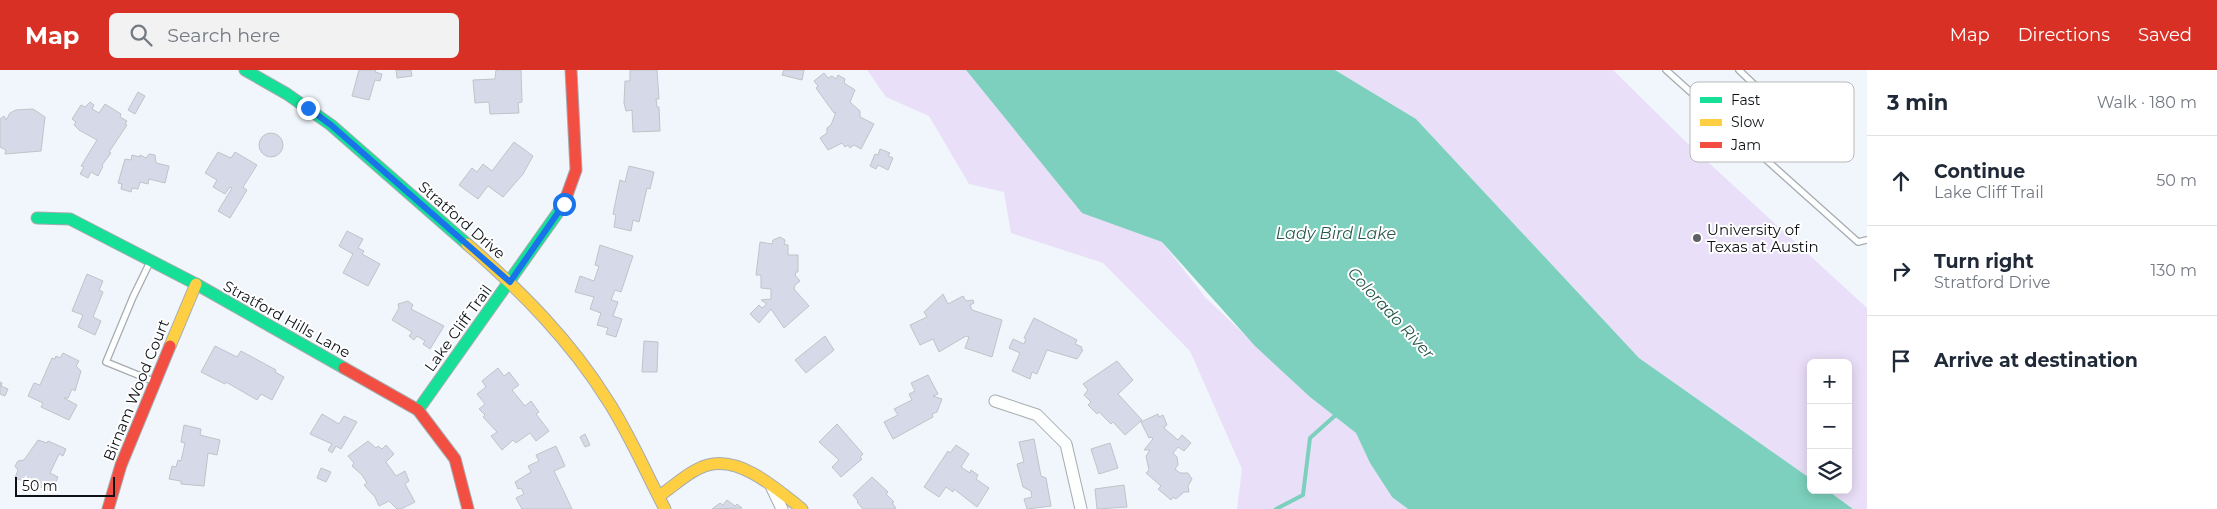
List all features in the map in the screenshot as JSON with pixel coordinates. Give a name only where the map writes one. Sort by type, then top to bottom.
[{"type":"street","name":"Stratford Drive","points":[[245,70],[287,94],[331,125],[510,282],[569,345],[609,402],[666,509]]},
{"type":"street","name":"Lake Cliff Trail","points":[[418,410],[564,204],[576,170],[571,70]]},
{"type":"street","name":"Stratford Hills Lane","points":[[37,218],[70,219],[196,284],[418,410],[455,460],[468,509]]},
{"type":"street","name":"Birnam Wood Court","points":[[108,509],[121,465],[196,284]]},
{"type":"street","points":[[995,401],[1037,414],[1066,444],[1081,509]]},
{"type":"street","points":[[659,496],[707,465],[725,463],[771,484],[802,509]]},
{"type":"street","points":[[771,484],[782,509]]},
{"type":"lane","points":[[1666,70],[1690,92]]},
{"type":"lane","points":[[1738,70],[1751,82]]},
{"type":"lane","points":[[1768,162],[1858,242],[1867,240]]},
{"type":"lane","points":[[151,261],[133,296],[106,362],[155,382]]},
{"type":"shaded area","points":[[867,70],[966,70],[1082,212],[1162,242],[1205,297],[1310,397],[1356,433],[1370,463],[1392,497],[1408,509],[1237,509],[1242,469],[1190,351],[1103,263],[1011,233],[1004,192],[969,184],[929,116],[886,97]]},
{"type":"shaded area","name":"University of Texas at Austin","points":[[1335,70],[1613,70],[1690,146],[1690,162],[1708,162],[1867,308],[1867,509],[1853,509],[1832,494],[1852,494],[1852,359],[1807,359],[1807,476],[1639,358],[1416,119]]},
{"type":"water","name":"Lady Bird Lake","points":[[966,70],[1335,70],[1416,119],[1639,358],[1807,476],[1807,494],[1832,494],[1853,509],[1408,509],[1392,497],[1370,463],[1356,433],[1310,397],[1255,346],[1162,242],[1082,213]]},
{"type":"building","points":[[359,70],[376,70],[375,72],[382,74],[380,81],[375,80],[369,100],[352,96]]},
{"type":"building","points":[[396,70],[411,70],[412,76],[397,78]]},
{"type":"building","points":[[496,70],[521,70],[522,102],[518,103],[519,113],[490,114],[489,102],[475,103],[473,80],[495,79]]},
{"type":"building","points":[[630,70],[657,70],[659,99],[656,99],[657,107],[659,107],[660,131],[633,132],[632,110],[626,111],[624,103],[625,81],[630,81]]},
{"type":"building","points":[[784,70],[804,70],[802,80],[782,75]]},
{"type":"building","points":[[824,73],[828,78],[832,76],[836,79],[838,75],[845,79],[844,83],[855,90],[850,102],[860,111],[860,117],[874,124],[861,149],[854,145],[850,148],[848,145],[845,147],[842,143],[828,150],[820,138],[827,133],[827,128],[831,125],[836,112],[834,113],[816,88],[818,86],[814,81]]},
{"type":"building","points":[[138,92],[145,96],[135,114],[128,110]]},
{"type":"building","points":[[90,102],[94,105],[92,109],[99,113],[105,104],[121,114],[120,117],[127,121],[125,124],[127,125],[109,152],[111,153],[102,165],[98,176],[91,172],[88,178],[80,174],[84,167],[81,166],[97,140],[79,130],[74,125],[76,122],[72,119],[81,105],[85,107]]},
{"type":"building","points":[[33,109],[45,117],[41,151],[5,154],[6,150],[0,147],[0,119],[4,116],[6,120],[10,113],[16,110]]},
{"type":"building","points":[[271,133],[280,136],[283,145],[280,154],[271,157],[262,154],[259,145],[262,136]]},
{"type":"building","points":[[514,142],[533,156],[523,174],[503,197],[488,186],[478,199],[459,185],[472,168],[477,172],[483,164],[492,171]]},
{"type":"building","points":[[880,149],[890,153],[888,156],[893,158],[888,170],[878,165],[876,169],[870,166],[875,154],[878,155]]},
{"type":"building","points":[[218,152],[231,158],[235,152],[257,165],[243,187],[247,190],[230,218],[218,211],[232,188],[230,187],[225,194],[213,187],[217,180],[205,173]]},
{"type":"building","points":[[149,154],[155,155],[156,163],[169,166],[165,183],[149,179],[148,184],[140,182],[138,189],[132,188],[131,192],[121,189],[122,184],[118,183],[125,159],[131,160],[132,155],[140,157],[140,155],[146,158]]},
{"type":"building","points":[[629,166],[654,172],[650,189],[647,188],[639,222],[633,220],[631,231],[614,227],[616,215],[613,214],[620,180],[625,182]]},
{"type":"building","points":[[347,231],[363,239],[358,248],[364,251],[362,254],[380,264],[368,286],[343,273],[353,254],[339,246]]},
{"type":"building","points":[[780,237],[785,240],[784,244],[788,245],[788,255],[798,255],[798,272],[795,275],[800,281],[795,285],[794,289],[809,306],[784,328],[771,309],[759,323],[750,314],[759,305],[762,308],[767,304],[761,300],[771,299],[771,289],[761,288],[761,275],[756,275],[760,242],[772,244],[773,240]]},
{"type":"building","points":[[600,245],[633,256],[621,292],[615,290],[611,300],[618,302],[613,316],[622,319],[616,337],[606,334],[608,328],[597,325],[601,313],[590,309],[594,297],[575,292],[580,276],[594,281],[599,266],[595,265]]},
{"type":"building","points":[[87,274],[103,281],[99,290],[103,292],[93,317],[101,321],[95,335],[78,327],[83,315],[72,311]]},
{"type":"building","points":[[943,294],[948,304],[963,296],[966,301],[973,300],[974,303],[970,305],[972,310],[1002,320],[992,357],[965,348],[969,337],[966,336],[939,352],[933,339],[920,345],[910,325],[927,317],[924,312]]},
{"type":"building","points":[[408,301],[413,305],[411,309],[444,326],[430,349],[423,344],[425,341],[417,336],[414,340],[409,336],[412,332],[392,320],[399,308],[398,304]]},
{"type":"building","points":[[1034,318],[1077,340],[1075,344],[1082,347],[1081,349],[1083,350],[1077,359],[1047,350],[1037,374],[1032,372],[1030,379],[1012,371],[1020,353],[1009,348],[1013,339],[1024,344],[1026,339],[1024,338]]},
{"type":"building","points":[[825,336],[834,350],[806,373],[795,360]]},
{"type":"building","points":[[644,341],[658,342],[657,372],[642,372]]},
{"type":"building","points":[[215,346],[237,357],[241,351],[276,370],[275,372],[284,377],[272,400],[261,394],[257,400],[226,382],[225,384],[201,372]]},
{"type":"building","points":[[63,353],[79,361],[76,366],[81,371],[75,391],[72,389],[68,398],[64,398],[77,405],[69,420],[41,407],[43,403],[28,396],[34,383],[40,385],[52,358],[55,359],[56,356],[60,358]]},
{"type":"building","points":[[1117,361],[1133,380],[1118,394],[1142,420],[1125,435],[1113,422],[1111,424],[1099,412],[1097,414],[1088,405],[1091,402],[1084,395],[1088,390],[1083,384]]},
{"type":"building","points":[[498,368],[504,376],[509,372],[519,385],[512,390],[525,406],[531,401],[539,412],[536,414],[549,431],[536,441],[530,433],[516,443],[513,440],[502,450],[491,436],[497,432],[483,417],[485,415],[479,409],[485,404],[477,394],[486,387],[482,381]]},
{"type":"building","points":[[928,375],[938,394],[933,396],[942,399],[937,412],[932,414],[933,417],[893,439],[884,422],[898,415],[894,409],[912,400],[909,394],[915,391],[911,383]]},
{"type":"building","points":[[0,382],[2,383],[1,386],[8,389],[5,396],[0,394]]},
{"type":"building","points":[[322,414],[339,424],[344,416],[357,422],[341,449],[336,446],[332,453],[328,450],[332,444],[310,434]]},
{"type":"building","points":[[1158,414],[1159,417],[1163,415],[1167,425],[1164,427],[1165,429],[1178,440],[1182,435],[1191,443],[1184,451],[1178,447],[1173,453],[1177,457],[1178,465],[1175,469],[1180,473],[1188,473],[1192,479],[1188,486],[1189,492],[1184,492],[1176,499],[1173,497],[1171,500],[1158,489],[1161,486],[1146,473],[1149,470],[1146,456],[1150,450],[1144,450],[1153,439],[1149,438],[1141,422]]},
{"type":"building","points":[[837,424],[863,454],[860,457],[862,459],[841,477],[832,467],[839,460],[819,442]]},
{"type":"building","points":[[184,425],[201,429],[200,435],[220,440],[217,455],[208,453],[204,486],[181,484],[181,481],[169,479],[172,466],[176,467],[178,460],[181,461],[185,443],[181,442]]},
{"type":"building","points":[[585,434],[590,445],[585,447],[580,437]]},
{"type":"building","points":[[1034,439],[1041,476],[1046,478],[1051,506],[1027,509],[1024,499],[1032,497],[1031,491],[1023,487],[1017,464],[1024,462],[1019,442]]},
{"type":"building","points":[[38,440],[47,443],[48,441],[66,449],[63,456],[59,454],[50,473],[58,477],[52,491],[15,478],[18,470],[15,466],[18,461],[24,460]]},
{"type":"building","points":[[368,441],[376,448],[378,446],[382,449],[386,445],[394,454],[386,462],[396,476],[405,471],[409,481],[405,484],[415,502],[401,509],[397,509],[389,501],[379,506],[375,497],[364,485],[367,483],[362,475],[352,466],[354,463],[348,456]]},
{"type":"building","points":[[1110,443],[1118,468],[1099,474],[1091,449]]},
{"type":"building","points":[[956,445],[969,454],[961,467],[970,473],[971,470],[978,475],[976,479],[989,488],[977,507],[954,489],[953,492],[946,487],[939,497],[924,487],[948,451],[950,453]]},
{"type":"building","points":[[556,446],[565,466],[554,471],[572,509],[522,509],[516,498],[524,494],[521,488],[518,489],[515,482],[531,472],[528,466],[539,461],[536,455]]},
{"type":"building","points":[[321,468],[331,472],[326,482],[317,478]]},
{"type":"building","points":[[872,477],[888,492],[886,494],[894,502],[892,503],[896,508],[863,509],[857,502],[853,495]]},
{"type":"building","points":[[1124,485],[1127,507],[1097,509],[1095,489]]},
{"type":"building","points":[[727,500],[735,506],[737,504],[742,508],[712,509],[720,503],[723,505]]},
{"type":"waterway","points":[[1276,509],[1303,495],[1310,438],[1338,413]]},
{"type":"traffic: fast","points":[[245,70],[287,94],[331,125],[467,244]]},
{"type":"traffic: fast","points":[[418,410],[564,204],[567,195]]},
{"type":"traffic: fast","points":[[37,218],[70,219],[196,284],[344,368]]},
{"type":"traffic: slow","points":[[467,244],[544,317],[578,357],[616,414],[665,509]]},
{"type":"traffic: slow","points":[[170,346],[196,284]]},
{"type":"traffic: slow","points":[[659,496],[701,467],[721,464],[733,465],[758,476],[802,509]]},
{"type":"traffic: jam","points":[[567,195],[576,170],[571,70]]},
{"type":"traffic: jam","points":[[108,509],[121,465],[170,346]]},
{"type":"traffic: jam","points":[[344,368],[418,410],[455,459],[468,509]]},
{"type":"place","name":"University of Texas at Austin","points":[[1697,238]]},
{"type":"route","points":[[308,108],[331,125],[510,282],[564,204]]},
{"type":"water label","name":"Colorado River","points":[[1391,313]]}]
